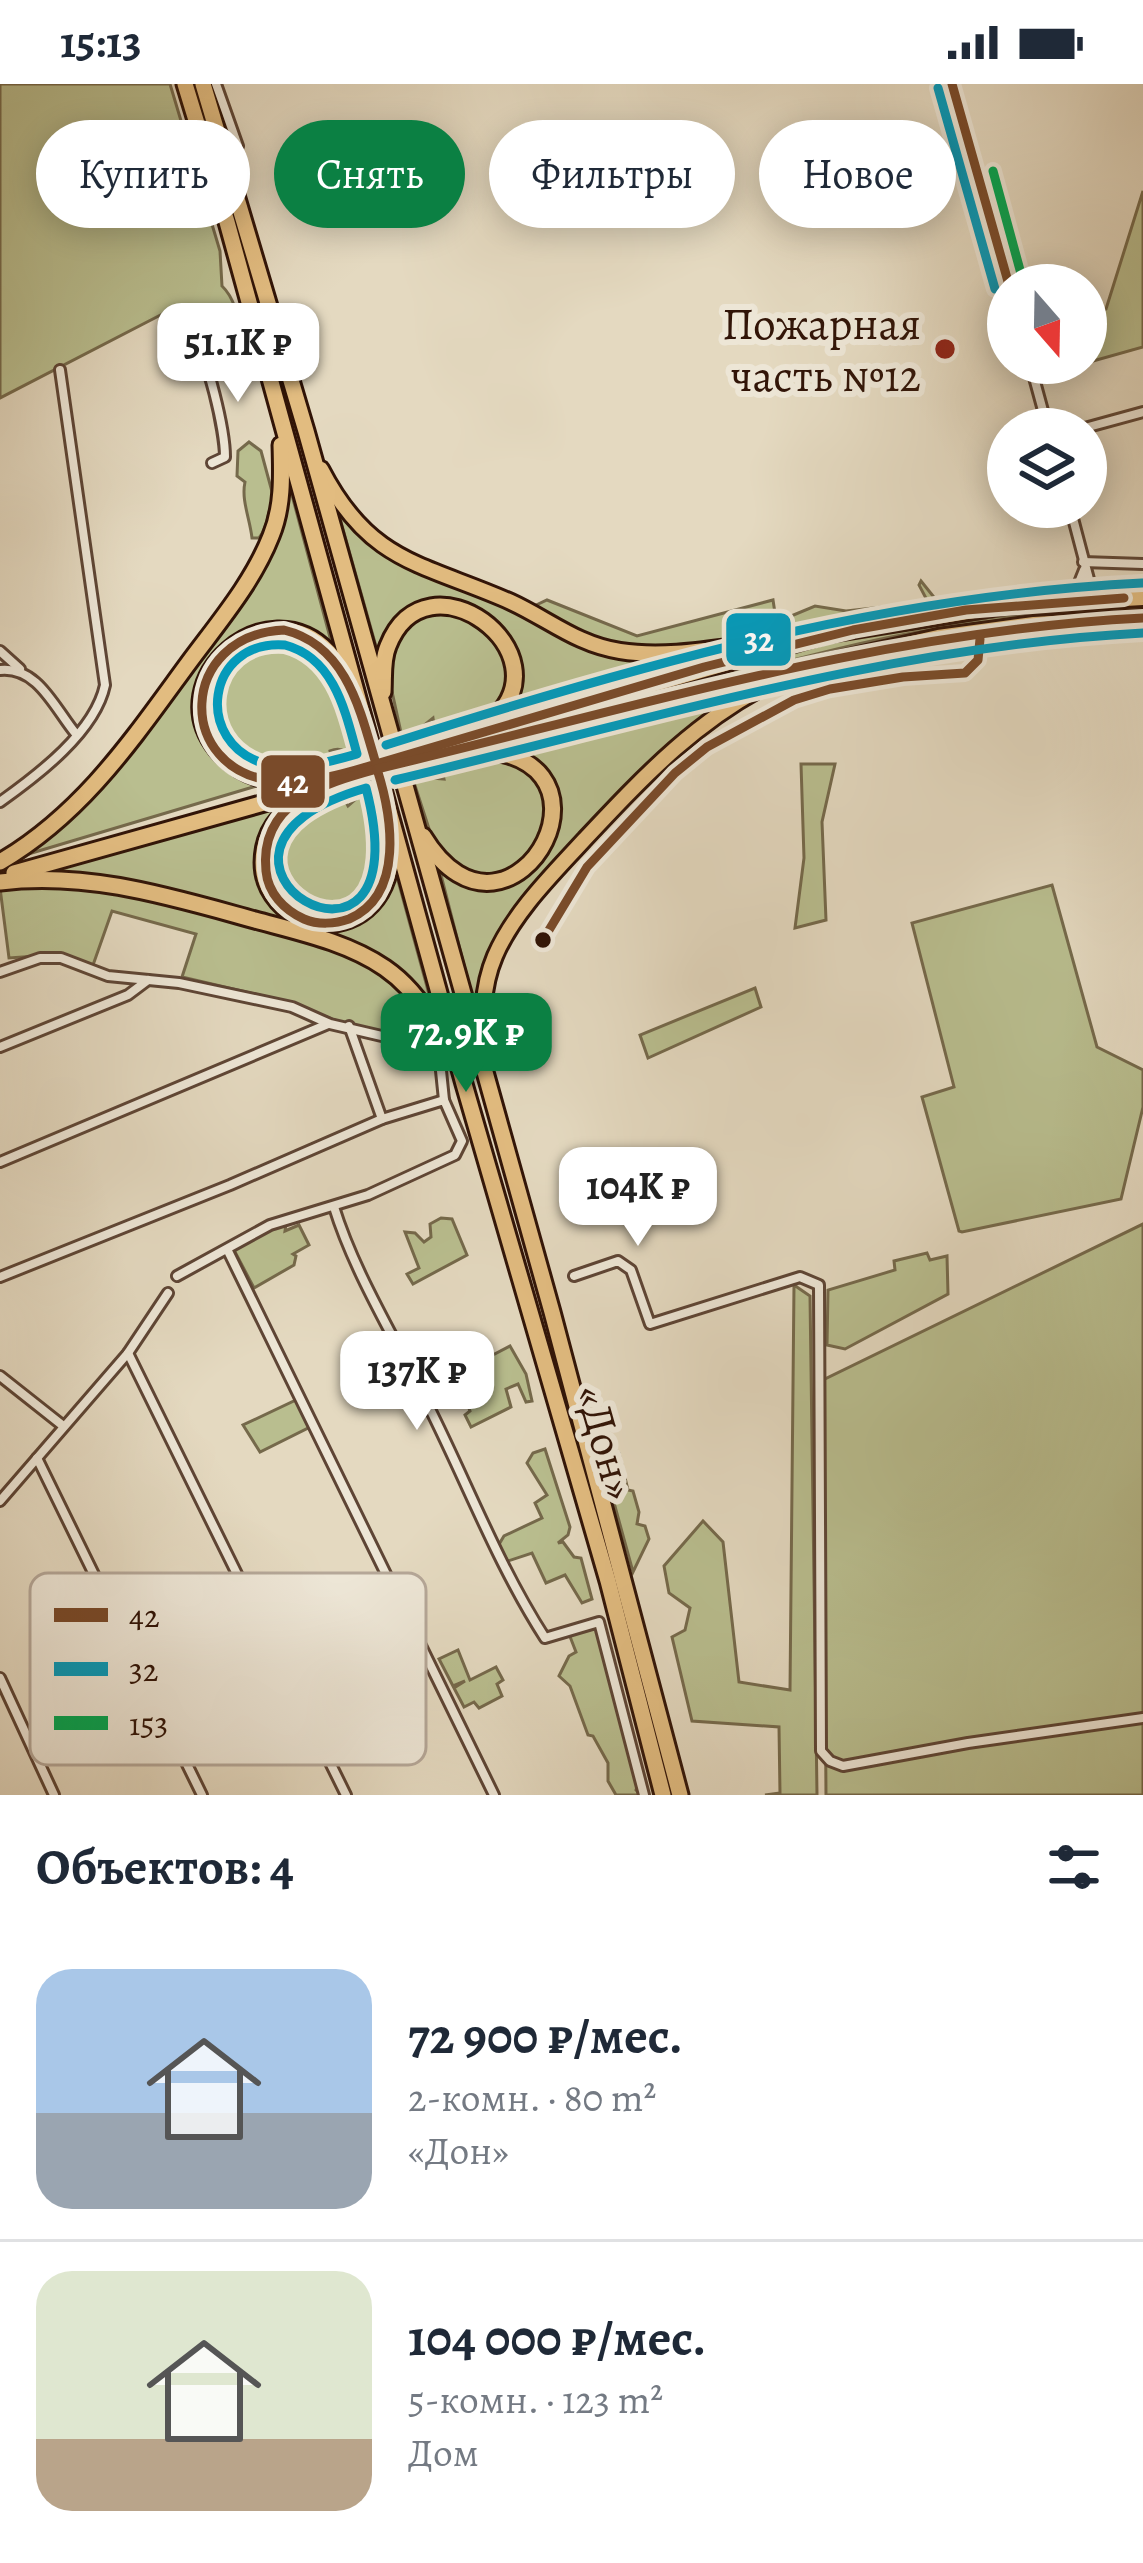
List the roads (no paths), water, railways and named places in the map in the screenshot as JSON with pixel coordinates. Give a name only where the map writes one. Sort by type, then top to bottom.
[{"type":"highway","name":"«Дон»","points":[[185,84],[464,1084],[571,1446],[663,1795]]},
{"type":"highway","name":"«Дон»","points":[[203,84],[306,431],[552,1312],[680,1795]]},
{"type":"highway","points":[[0,865],[86,796],[230,609],[263,555],[279,511],[280,418]]},
{"type":"highway","points":[[0,880],[440,749],[498,713],[511,692],[510,653],[484,619],[442,606],[420,612],[402,624],[386,654],[383,706]]},
{"type":"highway","points":[[412,814],[437,856],[462,876],[487,880],[506,878],[529,866],[550,835],[552,805],[535,768],[501,751],[440,749]]},
{"type":"highway","points":[[0,865],[137,826],[338,778]]},
{"type":"highway","points":[[0,880],[76,880],[127,887],[345,947],[386,968],[414,994],[464,1084]]},
{"type":"main road","points":[[306,431],[322,471],[348,513],[382,546],[428,571],[514,604],[578,639],[620,651],[652,653],[829,634],[944,613],[1143,598]]},
{"type":"main road","points":[[440,749],[877,648],[981,630],[1143,618]]},
{"type":"main road","points":[[877,648],[1143,628]]},
{"type":"main road","points":[[338,778],[271,781],[235,767],[211,742],[205,728],[201,698],[206,677],[218,656],[244,636],[270,629],[295,632],[332,655],[362,714]]},
{"type":"main road","points":[[440,749],[829,634]]},
{"type":"main road","points":[[487,1088],[482,1018],[488,974],[525,907],[676,745],[739,699],[819,663]]},
{"type":"main road","points":[[338,778],[288,808],[267,838],[264,876],[278,902],[292,914],[337,924],[376,902],[390,877],[392,819]]},
{"type":"street","points":[[216,84],[229,120]]},
{"type":"street","points":[[952,84],[1003,264]]},
{"type":"street","points":[[191,338],[206,355],[208,382],[223,434],[225,457],[212,463]]},
{"type":"street","points":[[0,802],[76,734],[96,710],[106,678],[60,370]]},
{"type":"street","points":[[1107,422],[1143,412]]},
{"type":"street","points":[[1075,528],[1084,565],[1096,588],[1124,598]]},
{"type":"street","points":[[1084,565],[1143,564]]},
{"type":"street","points":[[1047,604],[1076,589],[1084,565]]},
{"type":"street","points":[[0,651],[39,685],[76,734]]},
{"type":"street","points":[[0,670],[21,670]]},
{"type":"street","points":[[0,972],[40,958],[61,958],[108,976],[149,979],[292,1007],[330,1024],[436,1052],[444,1100],[461,1141],[458,1151],[334,1207],[319,1207],[269,1225],[177,1276]]},
{"type":"street","points":[[0,1047],[128,995],[149,979]]},
{"type":"street","points":[[0,1162],[330,1024]]},
{"type":"street","points":[[349,1026],[382,1119]]},
{"type":"street","points":[[0,1277],[382,1119],[444,1100]]},
{"type":"street","points":[[334,1207],[360,1271],[521,1604],[545,1638],[599,1622],[644,1795]]},
{"type":"street","points":[[229,1251],[386,1573]]},
{"type":"street","points":[[574,1276],[618,1261],[631,1270],[650,1324],[800,1277],[819,1285],[821,1750],[830,1761],[843,1766],[1143,1718]]},
{"type":"street","points":[[0,1501],[128,1353],[168,1293]]},
{"type":"street","points":[[128,1353],[237,1573]]},
{"type":"street","points":[[0,1376],[62,1425]]},
{"type":"street","points":[[37,1458],[93,1573]]},
{"type":"street","points":[[426,1655],[494,1795]]},
{"type":"street","points":[[0,1678],[30,1743]]},
{"type":"street","points":[[40,1765],[54,1795]]},
{"type":"street","points":[[187,1765],[202,1795]]},
{"type":"street","points":[[331,1765],[346,1795]]},
{"type":"place","name":"Пожарная часть №12","points":[[945,349]]}]
